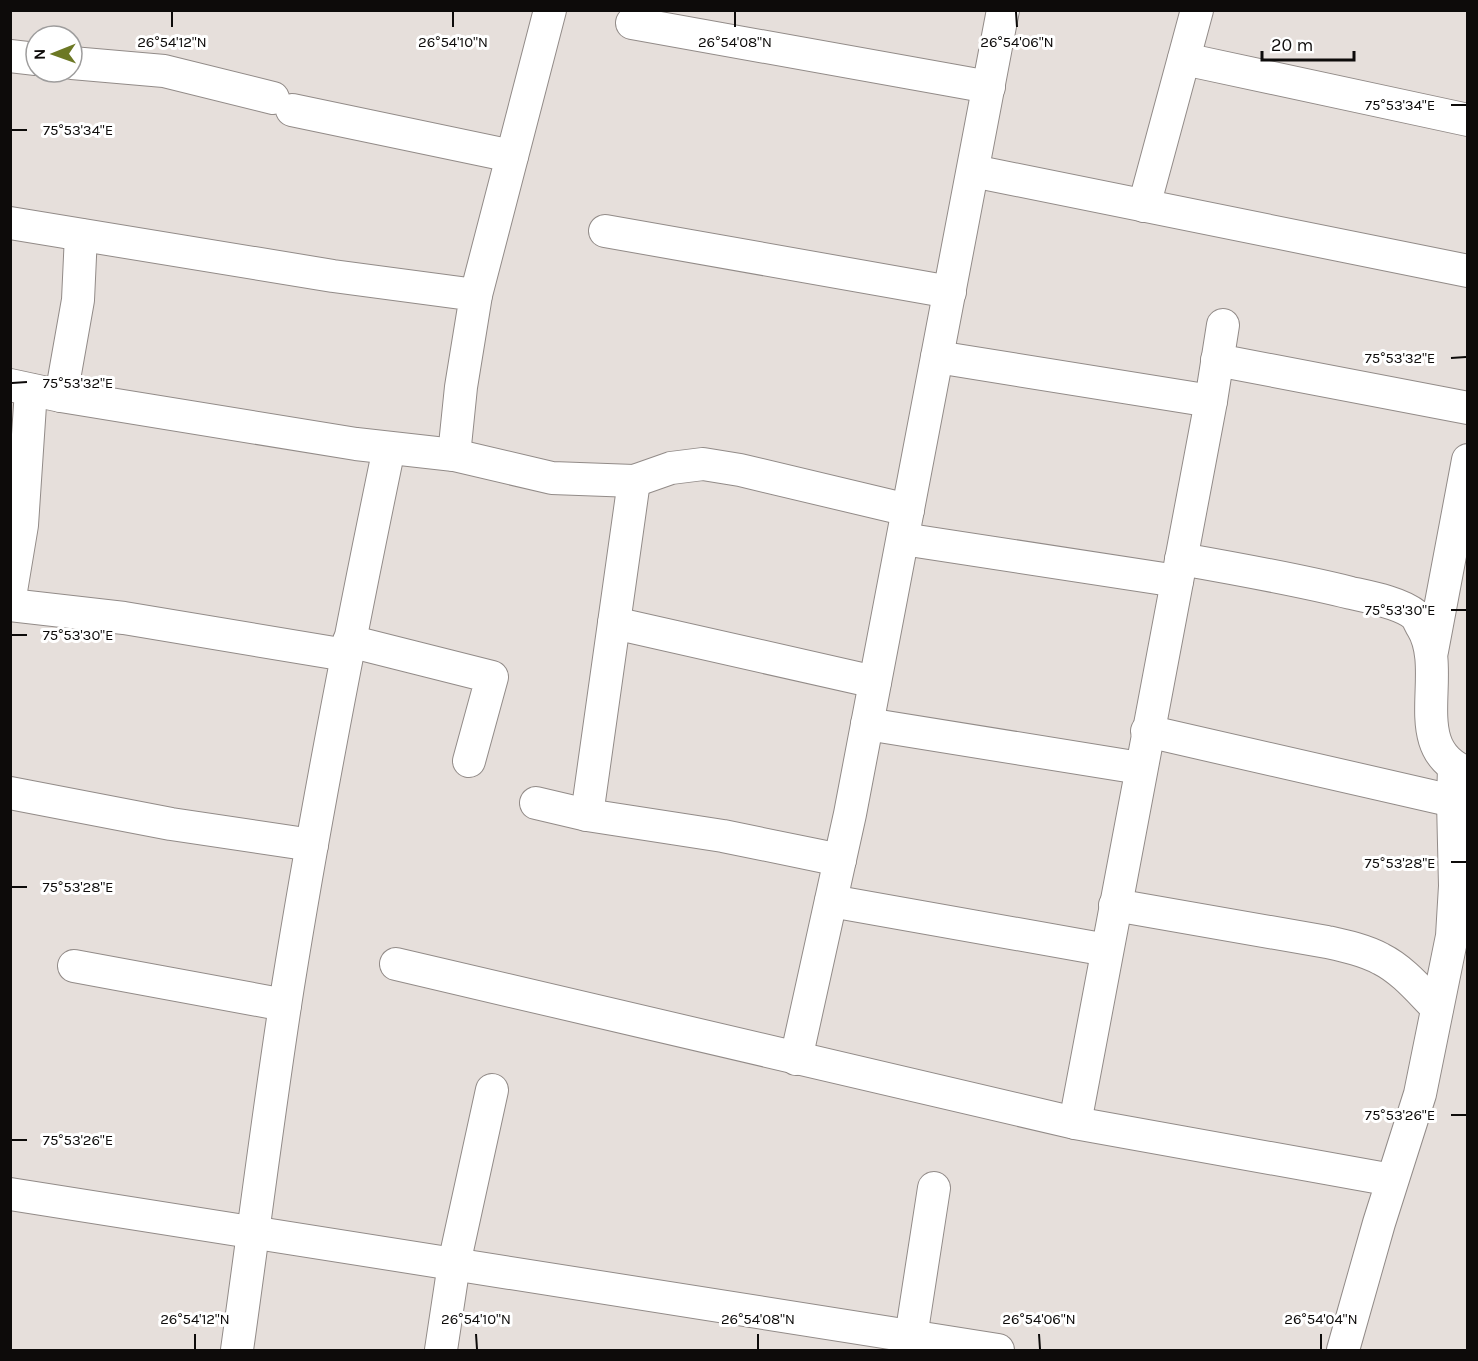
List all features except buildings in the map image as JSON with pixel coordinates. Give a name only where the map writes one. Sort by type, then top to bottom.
[{"type":"street","points":[[796,1059],[867,724],[1003,10]]},
{"type":"street","points":[[1144,206],[1197,10]]},
{"type":"street","points":[[454,455],[461,387],[476,295],[512,156],[545,12]]},
{"type":"street","points":[[632,24],[988,87]]},
{"type":"street","points":[[1184,59],[1467,120]]},
{"type":"street","points":[[84,64],[164,71],[282,104],[512,156]]},
{"type":"street","points":[[973,171],[1467,271]]},
{"type":"street","points":[[10,223],[333,276],[476,295]]},
{"type":"street","points":[[605,231],[950,292]]},
{"type":"street","points":[[10,597],[22,525],[34,390],[78,300],[81,235]]},
{"type":"street","points":[[1074,1122],[1211,401],[1223,325]]},
{"type":"street","points":[[938,357],[1211,401]]},
{"type":"street","points":[[1217,360],[1467,408]]},
{"type":"street","points":[[34,390],[389,447],[454,455],[552,478],[634,481],[671,468],[703,464],[740,470],[905,525],[1179,570],[1293,579],[1390,602],[1415,615],[1425,631],[1432,651]]},
{"type":"street","points":[[237,1350],[285,1005],[347,648],[389,447]]},
{"type":"street","points":[[1343,1350],[1392,1180],[1420,1094],[1452,936],[1455,885],[1453,801],[1461,770],[1440,754],[1433,737],[1432,651],[1467,460]]},
{"type":"street","points":[[587,815],[634,481]]},
{"type":"street","points":[[10,605],[347,648],[492,676],[469,760]]},
{"type":"street","points":[[614,623],[875,682]]},
{"type":"street","points":[[867,724],[1140,768]]},
{"type":"street","points":[[1147,731],[1453,801]]},
{"type":"street","points":[[10,793],[171,824],[312,845]]},
{"type":"street","points":[[536,803],[587,815],[723,836],[840,860]]},
{"type":"street","points":[[831,901],[1107,950]]},
{"type":"street","points":[[1115,905],[1327,942],[1357,950],[1380,958],[1401,972],[1437,1008]]},
{"type":"street","points":[[396,964],[1074,1122],[1392,1180]]},
{"type":"street","points":[[75,966],[285,1005]]},
{"type":"street","points":[[441,1350],[454,1264],[492,1090]]},
{"type":"street","points":[[911,1337],[934,1188]]},
{"type":"street","points":[[10,1194],[911,1337],[944,1346],[998,1350]]}]
